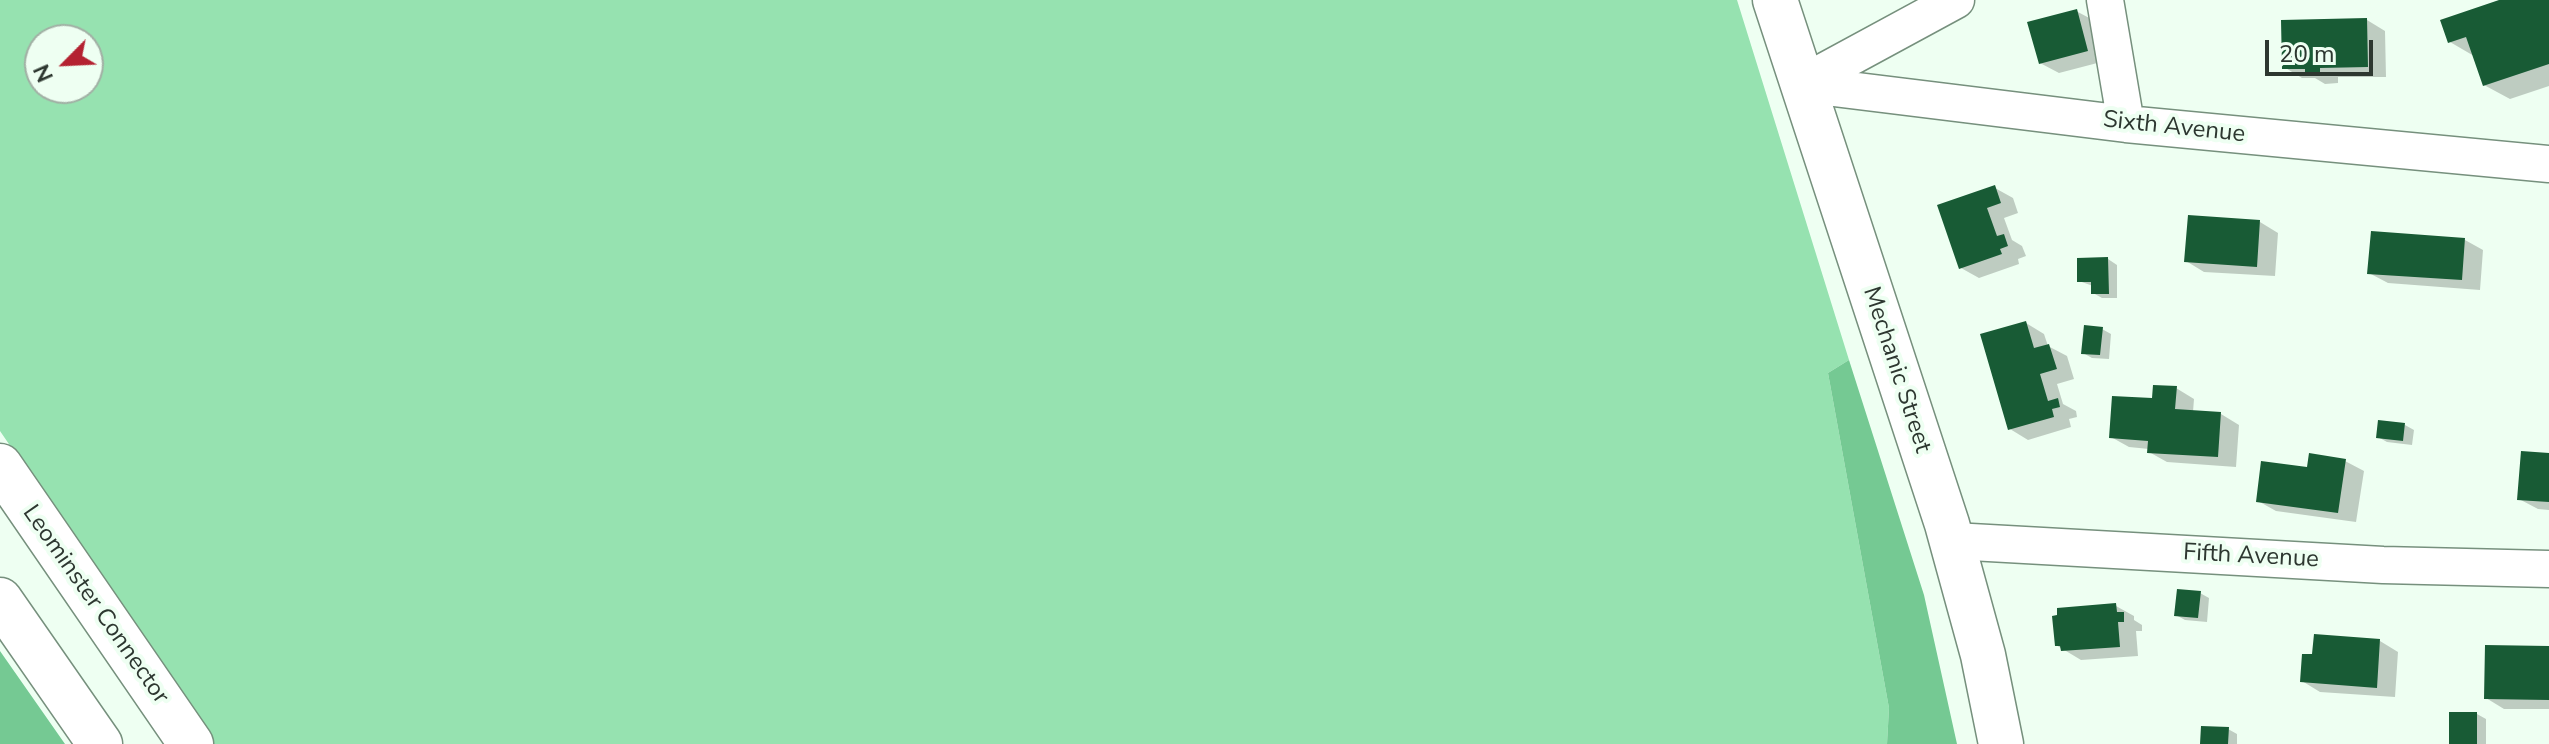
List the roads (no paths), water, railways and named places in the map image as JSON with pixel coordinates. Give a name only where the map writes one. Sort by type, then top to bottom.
[{"type":"main road","name":"Mechanic Street","points":[[1775,0],[1953,541],[1983,655],[2001,744]]},
{"type":"main road","name":"Leominster Connector","points":[[0,466],[191,744]]},
{"type":"main road","points":[[0,600],[100,744]]},
{"type":"street","points":[[1801,84],[1956,0]]},
{"type":"street","points":[[2105,0],[2126,124]]},
{"type":"street","name":"Sixth Avenue","points":[[1801,84],[2126,124],[2549,164]]},
{"type":"street","name":"Fifth Avenue","points":[[1953,541],[2383,565],[2549,569]]}]
